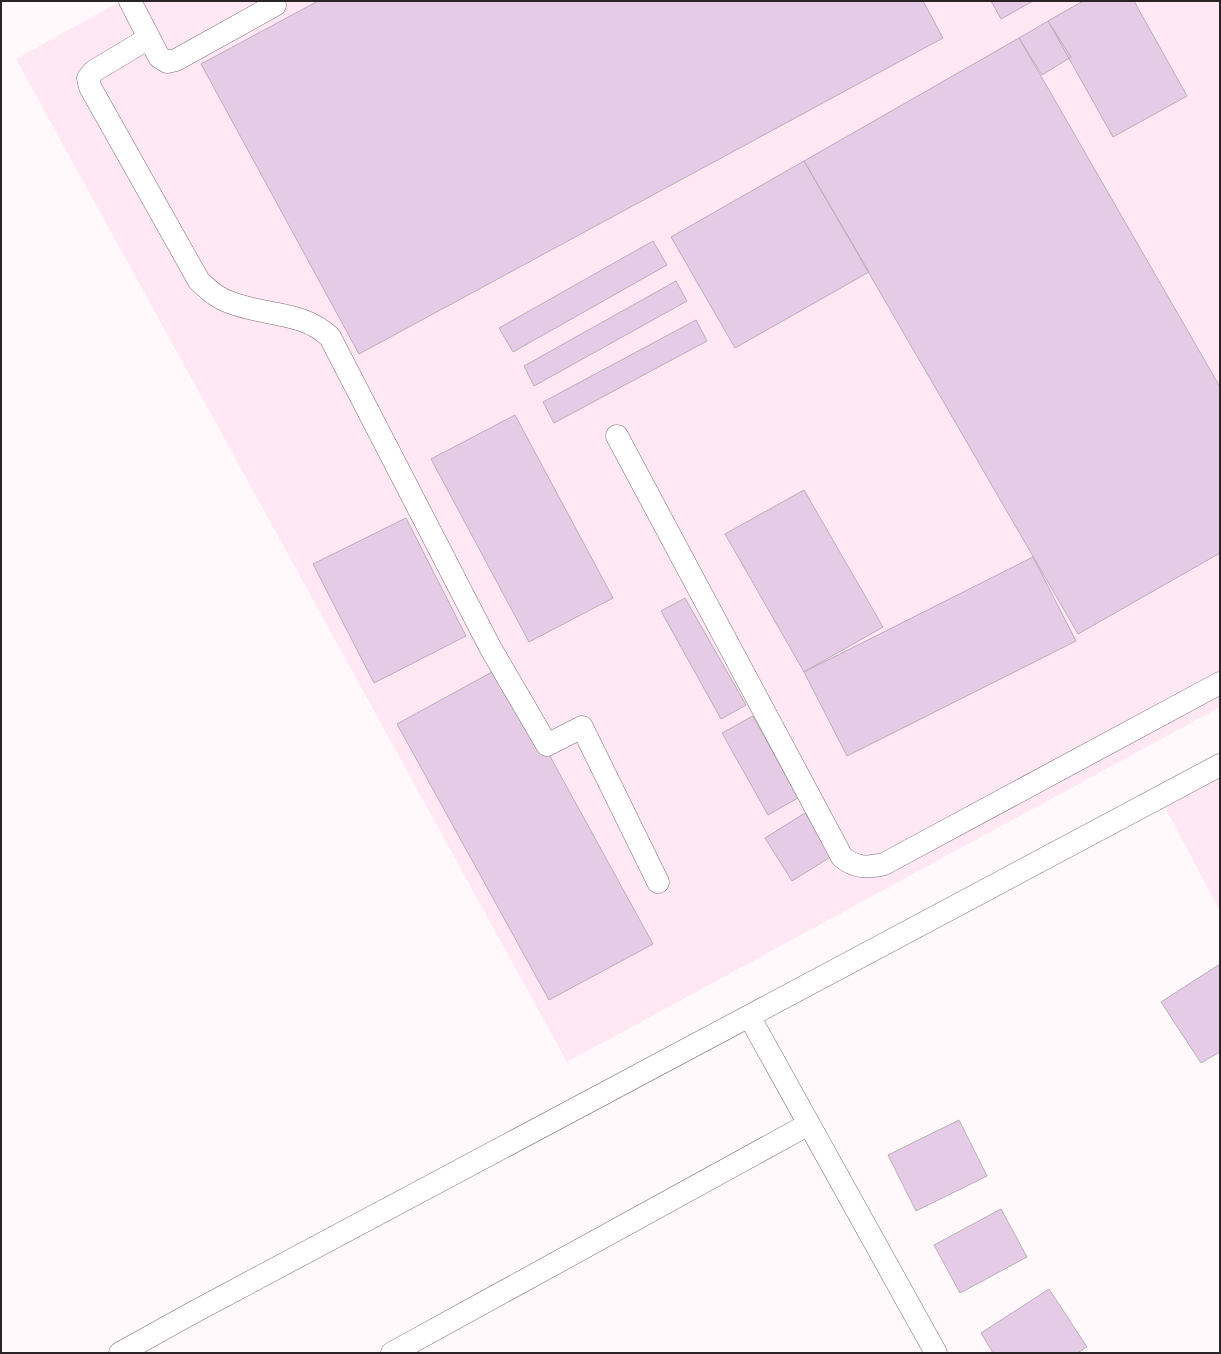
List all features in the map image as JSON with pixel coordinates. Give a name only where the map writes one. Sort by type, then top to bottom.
[{"type":"street","points":[[130,1],[159,57],[167,62],[176,60],[275,5]]},
{"type":"street","points":[[149,38],[94,71],[88,78],[90,87],[199,281],[213,294],[231,303],[306,321],[319,327],[330,337],[491,649],[547,745],[582,727],[658,882]]},
{"type":"street","points":[[617,436],[842,856],[850,864],[873,867],[884,864],[1220,683]]},
{"type":"street","points":[[120,1353],[194,1312],[1220,765]]},
{"type":"street","points":[[749,1016],[936,1353]]},
{"type":"street","points":[[392,1353],[809,1124]]},
{"type":"shaded area","points":[[121,1],[1220,1],[1220,707],[567,1062],[16,59]]},
{"type":"shaded area","points":[[1220,769],[1220,911],[1161,800]]},
{"type":"building","points":[[318,1],[923,1],[943,38],[359,354],[201,64]]},
{"type":"building","points":[[991,1],[1033,1],[1001,19]]},
{"type":"building","points":[[1083,1],[1134,1],[1187,96],[1113,137],[1048,21]]},
{"type":"building","points":[[1048,21],[1071,57],[1042,75],[1019,38]]},
{"type":"building","points":[[1019,38],[1220,387],[1220,553],[1078,634],[804,161]]},
{"type":"building","points":[[804,161],[869,272],[735,348],[671,237]]},
{"type":"building","points":[[653,241],[667,265],[513,352],[499,328]]},
{"type":"building","points":[[676,281],[687,301],[534,386],[524,366]]},
{"type":"building","points":[[696,320],[707,341],[554,423],[543,402]]},
{"type":"building","points":[[515,415],[613,598],[529,642],[431,459]]},
{"type":"building","points":[[804,490],[883,627],[804,672],[725,534]]},
{"type":"building","points":[[406,518],[466,636],[374,683],[313,564]]},
{"type":"building","points":[[1033,557],[1076,641],[847,756],[804,672]]},
{"type":"building","points":[[685,598],[746,705],[721,719],[661,611]]},
{"type":"building","points":[[501,667],[653,944],[549,1000],[397,724]]},
{"type":"building","points":[[753,716],[798,798],[768,815],[722,733]]},
{"type":"building","points":[[805,813],[832,856],[792,881],[765,838]]},
{"type":"building","points":[[1220,964],[1220,1052],[1201,1063],[1161,1002]]},
{"type":"building","points":[[959,1120],[987,1176],[916,1211],[888,1155]]},
{"type":"building","points":[[1001,1209],[1027,1257],[960,1293],[934,1245]]},
{"type":"building","points":[[1049,1289],[1087,1347],[1077,1353],[993,1353],[981,1333]]}]
